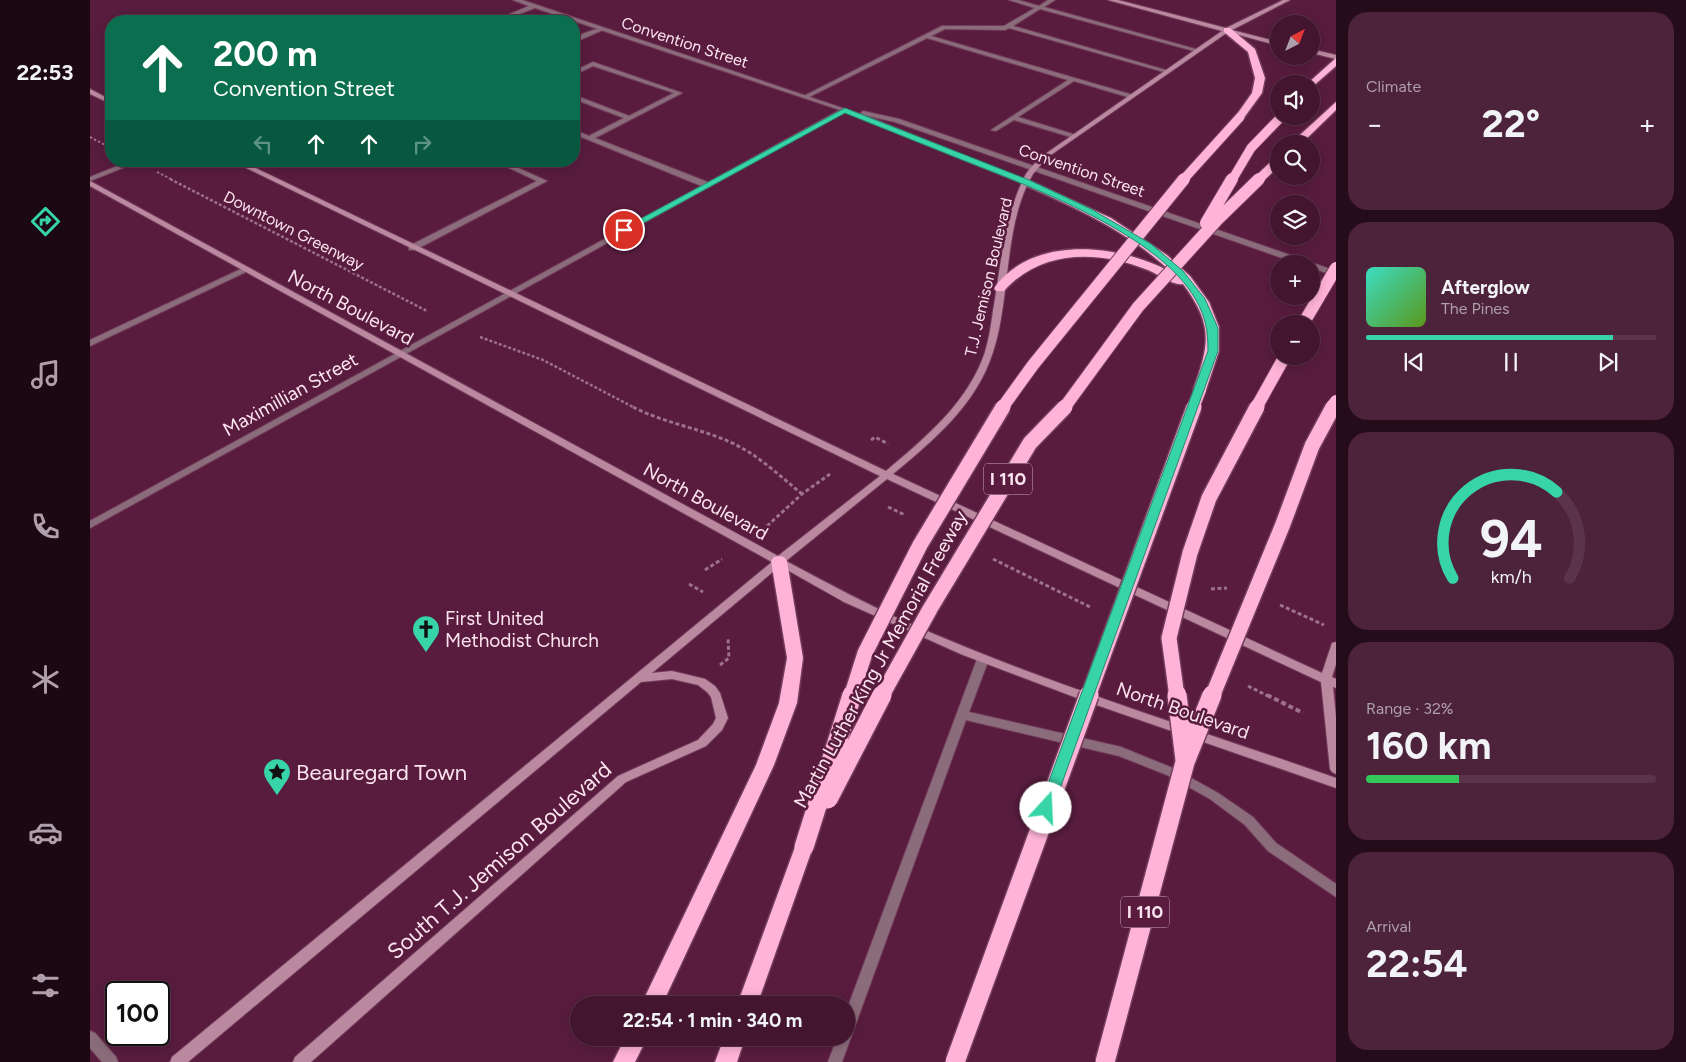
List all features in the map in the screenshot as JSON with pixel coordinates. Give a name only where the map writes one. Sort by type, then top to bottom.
[{"type":"highway","points":[[804,847],[865,653],[920,545],[1003,407],[1032,365],[1147,222],[1240,117],[1257,93],[1260,78],[1252,51],[1227,30]]},
{"type":"highway","points":[[1320,76],[1336,59]]},
{"type":"highway","points":[[1305,135],[1336,105]]},
{"type":"highway","points":[[1193,245],[1251,148],[1273,125]]},
{"type":"highway","name":"Martin Luther King Jr Memorial Freeway","points":[[750,996],[804,847],[850,754],[930,609],[1030,443],[1067,405],[1138,307],[1193,245],[1270,169]]},
{"type":"highway","points":[[955,1062],[1213,351],[1213,328],[1200,299],[1164,259],[1123,229],[1063,198],[1026,182]]},
{"type":"highway","points":[[1000,288],[1010,277],[1029,264],[1073,254],[1107,256],[1130,260],[1160,270],[1190,286]]},
{"type":"highway","points":[[1308,315],[1336,268]]},
{"type":"highway","points":[[1185,762],[1170,638],[1172,628],[1190,553],[1209,498],[1280,365]]},
{"type":"highway","name":"I 110","points":[[1105,1062],[1185,762],[1283,524],[1312,446],[1336,401]]},
{"type":"highway","points":[[656,996],[765,766],[788,703],[795,658],[794,636],[779,561]]},
{"type":"highway","points":[[726,1062],[732,1046]]},
{"type":"main road","points":[[1111,0],[1270,42]]},
{"type":"main road","name":"T.J. Jemison Boulevard","points":[[779,561],[864,495],[910,454],[951,416],[975,382],[990,349],[1013,218],[1026,182],[1033,168],[1042,158],[1227,30],[1287,0]]},
{"type":"main road","points":[[1320,55],[1336,59]]},
{"type":"main road","points":[[90,91],[105,99]]},
{"type":"main road","points":[[247,167],[850,458],[1331,682]]},
{"type":"main road","name":"North Boulevard","points":[[90,181],[246,270],[779,561],[909,629],[983,659],[1336,783]]},
{"type":"main road","points":[[177,1062],[779,561]]},
{"type":"main road","points":[[1336,646],[1331,682],[1332,728],[1336,769]]},
{"type":"main road","points":[[640,678],[672,676],[701,682]]},
{"type":"main road","name":"South T.J. Jemison Boulevard","points":[[300,1062],[622,779],[702,743],[711,736],[722,718],[720,708],[711,689],[701,682]]},
{"type":"street","name":"Convention Street","points":[[516,0],[561,15]]},
{"type":"street","points":[[1012,0],[1196,50]]},
{"type":"street","points":[[805,97],[944,27],[1005,28],[1052,0]]},
{"type":"street","points":[[512,15],[535,6]]},
{"type":"street","name":"Convention Street","points":[[580,21],[845,110],[1026,182]]},
{"type":"street","points":[[1008,26],[1166,72]]},
{"type":"street","points":[[580,38],[602,29]]},
{"type":"street","points":[[926,36],[1131,96]]},
{"type":"street","points":[[580,70],[593,64],[679,93],[590,138]]},
{"type":"street","points":[[994,130],[1073,79]]},
{"type":"street","points":[[580,99],[630,118]]},
{"type":"street","name":"Convention Street","points":[[845,110],[897,120],[1281,255]]},
{"type":"street","name":"Maximillian Street","points":[[90,525],[507,294],[845,110]]},
{"type":"street","points":[[1013,118],[1074,136]]},
{"type":"street","points":[[580,134],[707,185]]},
{"type":"street","points":[[90,181],[123,167]]},
{"type":"street","points":[[412,248],[543,181],[511,167]]},
{"type":"street","points":[[1320,268],[1336,274]]},
{"type":"street","points":[[90,343],[246,270]]},
{"type":"street","points":[[855,1007],[983,659]]},
{"type":"street","points":[[962,715],[1121,752],[1171,772],[1214,796],[1249,821],[1272,847],[1336,891]]},
{"type":"street","points":[[90,1038],[111,1062]]},
{"type":"street","points":[[835,1062],[841,1046]]},
{"type":"path","points":[[90,137],[105,145]]},
{"type":"path","name":"Downtown Greenway","points":[[151,168],[430,312]]},
{"type":"path","points":[[481,337],[543,360],[653,418],[707,432],[733,443],[757,458],[802,494]]},
{"type":"path","points":[[770,524],[802,494],[875,437],[910,454]]},
{"type":"path","points":[[827,476],[908,517]]},
{"type":"path","points":[[988,556],[1094,609]]},
{"type":"path","points":[[1202,589],[1231,588]]},
{"type":"path","points":[[1276,603],[1327,626]]},
{"type":"path","points":[[701,682],[729,658],[728,638],[730,628]]},
{"type":"path","points":[[1244,684],[1332,728]]},
{"type":"place","name":"First United Methodist Church","points":[[426,653]]},
{"type":"place","name":"Beauregard Town","points":[[277,796]]},
{"type":"route","points":[[624,230],[845,110],[885,128],[1026,182],[1088,210],[1123,229],[1148,246],[1180,273],[1200,299],[1213,328],[1213,351],[1046,808]]}]
